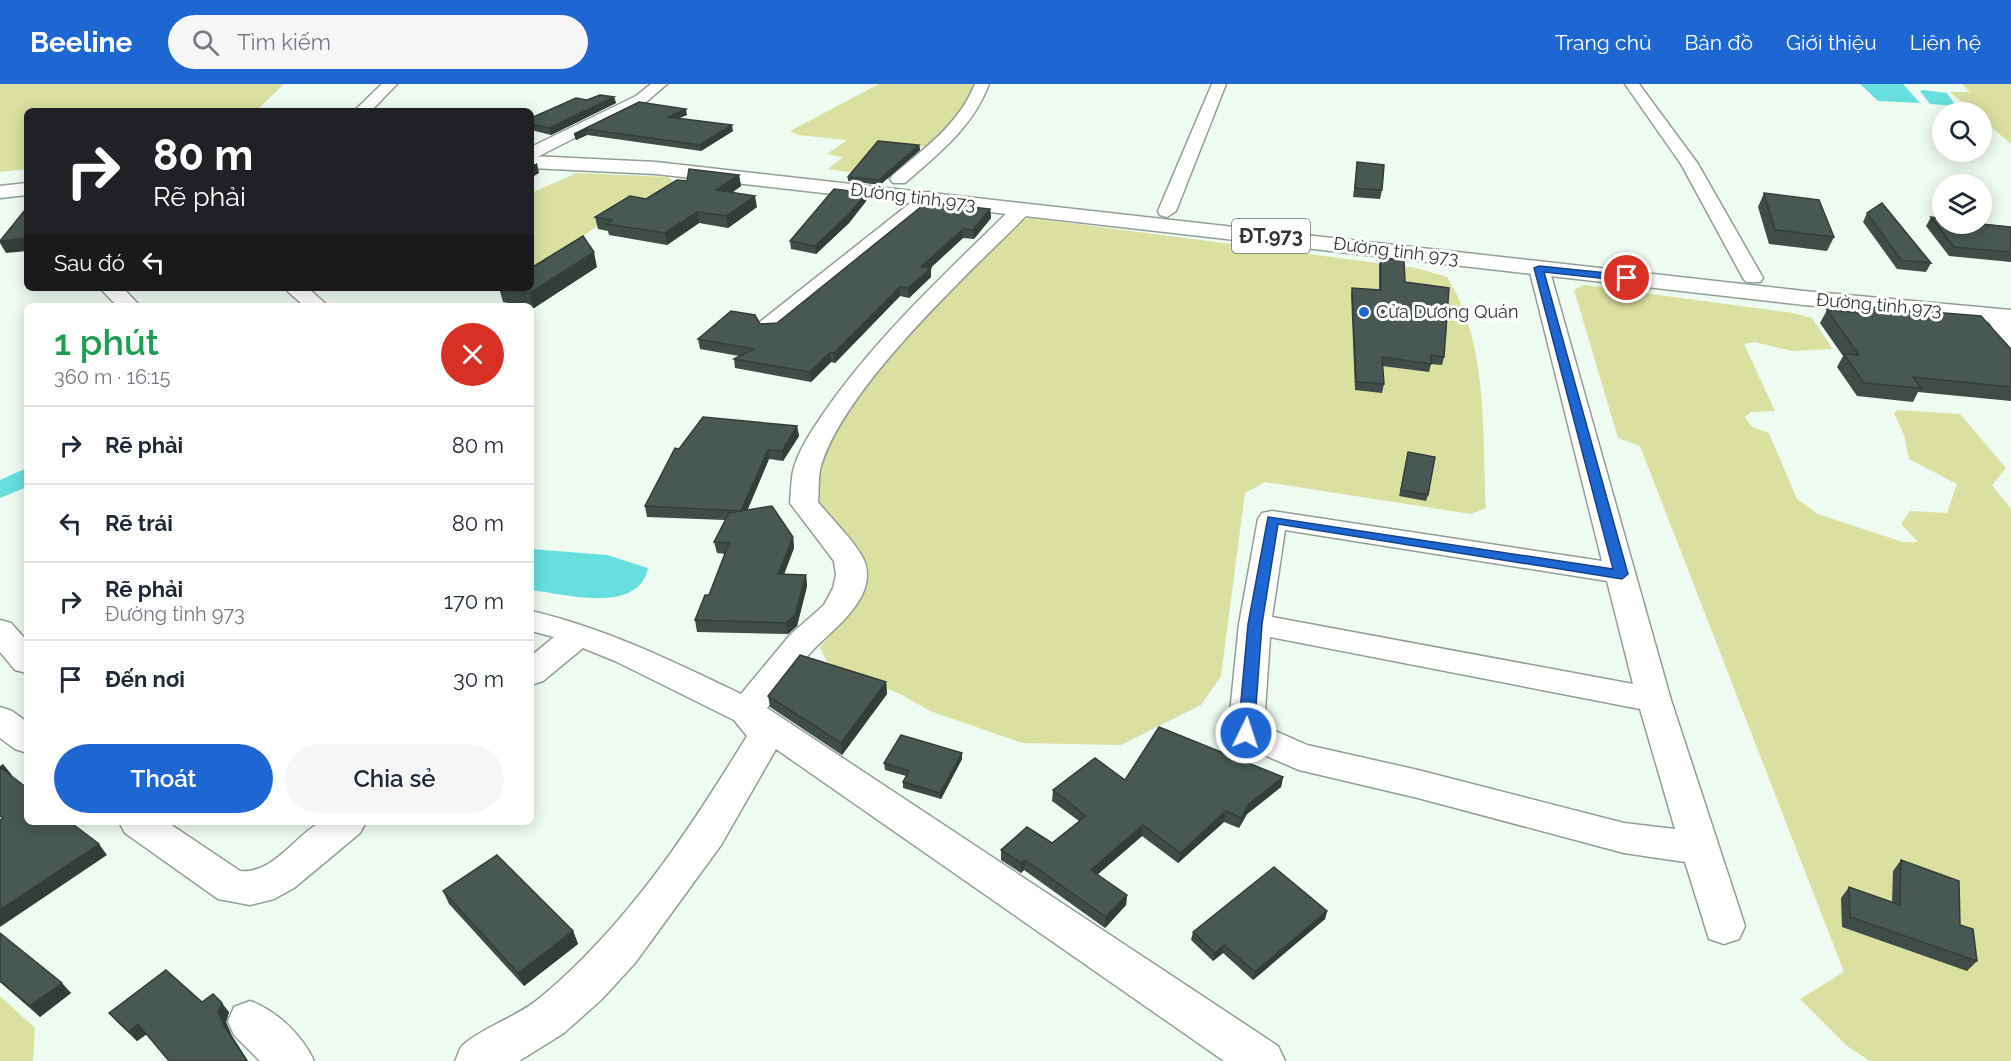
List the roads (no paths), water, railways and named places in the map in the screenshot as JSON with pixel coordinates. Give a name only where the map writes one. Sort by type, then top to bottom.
[{"type":"main road","name":"Đường tỉnh 973","points":[[534,158],[596,153],[708,160],[899,179],[1754,278],[2006,312]]},
{"type":"main road","name":"Đường tỉnh 973","points":[[534,158],[656,168],[929,197],[1020,211],[1271,236],[1539,268],[2006,312]]},
{"type":"main road","points":[[0,181],[24,178]]},
{"type":"main road","points":[[0,192],[24,189]]},
{"type":"street","points":[[365,108],[390,84]]},
{"type":"street","points":[[534,157],[640,99],[660,84]]},
{"type":"street","points":[[899,179],[957,128],[972,108],[982,84]]},
{"type":"street","points":[[1167,211],[1219,84]]},
{"type":"street","points":[[1632,84],[1689,164],[1754,278]]},
{"type":"street","points":[[769,326],[929,197]]},
{"type":"street","points":[[746,711],[801,643],[837,610],[848,588],[851,574],[849,560],[804,503],[802,493],[805,470],[819,441],[841,406],[886,348],[1020,211]]},
{"type":"street","points":[[1539,268],[1654,700],[1724,926]]},
{"type":"street","points":[[114,291],[126,303]]},
{"type":"street","points":[[299,291],[313,303]]},
{"type":"street","points":[[2006,312],[2011,341]]},
{"type":"street","points":[[1622,574],[1272,519],[1255,624],[1246,733],[1299,757],[1418,784],[1624,838],[1700,848]]},
{"type":"street","points":[[534,622],[579,634],[627,653],[746,711],[1262,1061]]},
{"type":"street","points":[[1255,624],[1654,700]]},
{"type":"street","points":[[0,631],[24,659]]},
{"type":"street","points":[[534,672],[579,634]]},
{"type":"street","points":[[478,1061],[548,1019],[587,985],[620,950],[707,834],[766,735],[746,711]]},
{"type":"street","points":[[0,720],[24,738]]},
{"type":"street","points":[[142,825],[232,887],[249,889],[262,887],[285,872],[343,825]]},
{"type":"street","points":[[250,1022],[291,1061]]},
{"type":"water","points":[[1860,84],[1903,84],[1920,103],[1878,101]]},
{"type":"water","points":[[1920,91],[1947,93],[1953,102],[1932,102],[1930,104]]},
{"type":"water","points":[[24,469],[24,488],[0,498],[0,480]]},
{"type":"water","points":[[534,549],[607,555],[648,568],[642,583],[631,592],[616,597],[580,597],[534,590]]},
{"type":"place","name":"Cửa Dương Quán","points":[[1364,312]]}]
